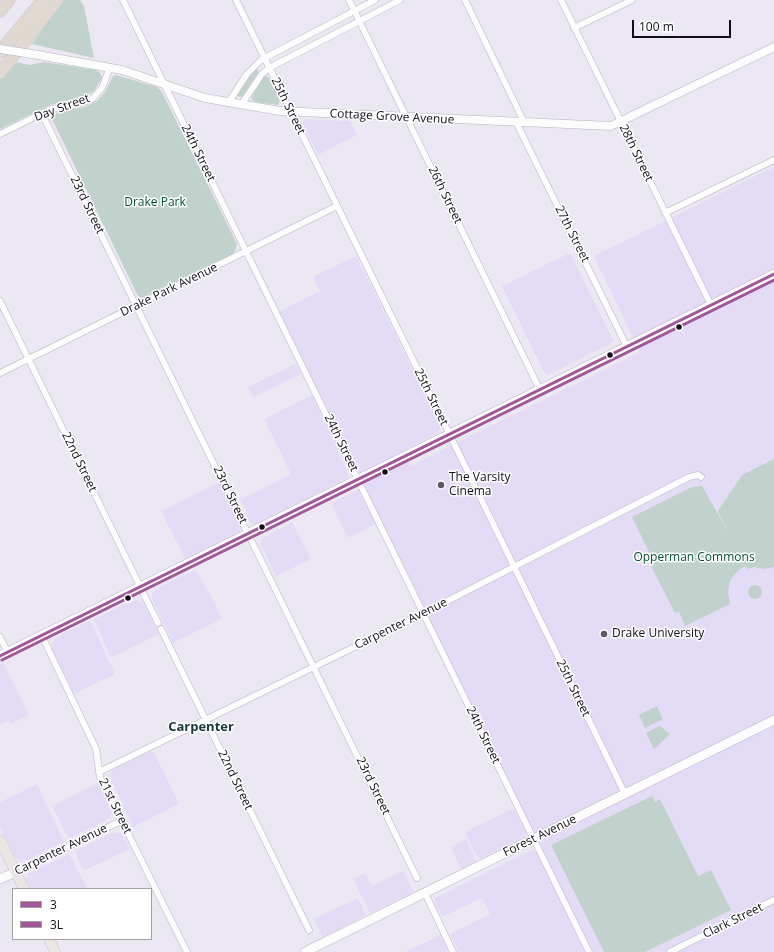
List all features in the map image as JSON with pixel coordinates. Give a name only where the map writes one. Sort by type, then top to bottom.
[{"type":"highway","points":[[0,11],[9,0]]},
{"type":"highway","points":[[0,50],[43,0]]},
{"type":"highway","points":[[0,73],[57,0]]},
{"type":"main road","points":[[4,654],[141,588],[774,274]]},
{"type":"main road","name":"Forest Avenue","points":[[305,952],[316,950],[425,893],[774,720]]},
{"type":"main road","points":[[0,840],[24,888]]},
{"type":"main road","name":"Carpenter Avenue","points":[[0,879],[16,872]]},
{"type":"main road","points":[[49,940],[55,952]]},
{"type":"street","name":"24th Street","points":[[123,0],[589,952]]},
{"type":"street","name":"25th Street","points":[[236,0],[450,434],[625,794]]},
{"type":"street","name":"26th Street","points":[[349,0],[540,390]]},
{"type":"street","points":[[228,103],[253,66],[264,58],[375,0]]},
{"type":"street","points":[[241,105],[262,74],[269,68],[400,0]]},
{"type":"street","points":[[465,0],[524,122]]},
{"type":"street","name":"28th Street","points":[[561,0],[711,305]]},
{"type":"street","points":[[574,28],[632,0]]},
{"type":"street","name":"Cottage Grove Avenue","points":[[0,50],[110,67],[199,96],[228,103],[291,112],[611,126],[774,46]]},
{"type":"street","name":"Day Street","points":[[0,134],[59,107],[79,104],[92,99],[102,88],[110,67]]},
{"type":"street","name":"23rd Street","points":[[42,114],[417,878]]},
{"type":"street","name":"27th Street","points":[[516,122],[627,347]]},
{"type":"street","points":[[665,214],[774,160]]},
{"type":"street","name":"Drake Park Avenue","points":[[0,373],[337,206]]},
{"type":"street","name":"22nd Street","points":[[0,301],[309,930]]},
{"type":"street","name":"Carpenter Avenue","points":[[99,772],[424,613],[689,478],[698,475],[701,477]]},
{"type":"street","name":"21st Street","points":[[42,636],[96,749],[99,761],[99,772],[187,952]]},
{"type":"street","points":[[0,637],[4,654]]},
{"type":"street","name":"Carpenter Avenue","points":[[16,872],[122,820]]},
{"type":"street","points":[[425,893],[453,952]]},
{"type":"street","name":"Clark Street","points":[[670,952],[774,900]]},
{"type":"shaded area","points":[[305,119],[350,121],[357,135],[318,155],[303,124]]},
{"type":"shaded area","name":"Drake University","points":[[774,167],[774,952],[589,952],[276,313],[320,291],[313,277],[356,256],[441,427],[438,433],[403,451],[410,466],[640,352],[594,256]]},
{"type":"shaded area","points":[[570,253],[614,342],[546,376],[502,286]]},
{"type":"shaded area","points":[[296,364],[301,374],[253,397],[248,387]]},
{"type":"shaded area","points":[[312,395],[350,477],[253,526],[249,521],[244,505],[241,504],[242,499],[291,474],[264,419]]},
{"type":"shaded area","points":[[219,482],[241,525],[241,530],[239,533],[186,560],[161,511]]},
{"type":"shaded area","points":[[358,490],[376,524],[348,538],[331,503]]},
{"type":"shaded area","points":[[292,522],[311,559],[276,576],[260,543],[260,540]]},
{"type":"shaded area","points":[[195,570],[209,592],[222,619],[173,643],[152,599],[152,593],[158,588]]},
{"type":"shaded area","points":[[135,600],[143,602],[159,634],[111,658],[94,619]]},
{"type":"shaded area","points":[[89,621],[93,626],[115,674],[74,694],[53,652],[51,643],[57,637]]},
{"type":"shaded area","points":[[3,663],[29,715],[11,724],[9,720],[0,725],[0,664]]},
{"type":"shaded area","points":[[151,751],[155,754],[179,804],[133,827],[109,775],[114,769]]},
{"type":"shaded area","points":[[98,783],[111,811],[110,818],[69,839],[52,806]]},
{"type":"shaded area","points":[[37,784],[64,842],[20,862],[15,857],[0,828],[0,802]]},
{"type":"shaded area","points":[[514,808],[526,833],[525,837],[479,859],[465,832]]},
{"type":"shaded area","points":[[114,832],[122,834],[130,849],[83,871],[75,851]]},
{"type":"shaded area","points":[[466,839],[476,861],[461,869],[451,847]]},
{"type":"shaded area","points":[[531,850],[537,852],[585,952],[459,952],[450,934],[490,914],[482,898],[442,917],[435,902],[435,898]]},
{"type":"shaded area","points":[[69,854],[87,888],[30,888],[26,879],[29,873]]},
{"type":"shaded area","points":[[403,871],[414,892],[370,913],[353,879],[365,873],[372,886]]},
{"type":"shaded area","points":[[358,898],[366,915],[323,937],[314,919]]},
{"type":"shaded area","points":[[441,935],[448,950],[444,952],[405,952]]},
{"type":"green space","points":[[63,0],[80,0],[84,6],[94,58],[32,44]]},
{"type":"green space","points":[[15,62],[30,65],[44,62],[96,70],[100,73],[102,78],[94,91],[87,96],[50,105],[0,129],[0,79]]},
{"type":"green space","points":[[258,69],[258,73],[242,97],[237,96],[252,73]]},
{"type":"green space","name":"Drake Park","points":[[116,75],[157,87],[162,92],[237,244],[235,251],[232,254],[142,298],[138,296],[52,119],[57,112],[85,107],[97,101],[105,92],[113,76]]},
{"type":"green space","points":[[266,76],[269,78],[280,101],[278,105],[255,102],[251,98],[263,78]]},
{"type":"green space","name":"Opperman Commons","points":[[774,459],[774,567],[764,569],[754,567],[748,569],[746,566],[740,569],[733,576],[729,584],[728,593],[730,604],[685,626],[679,612],[675,613],[648,560],[652,558],[632,517],[692,487],[702,486],[728,532],[718,511],[742,475]]},
{"type":"green space","points":[[755,585],[760,587],[762,592],[760,597],[755,599],[750,597],[748,592],[750,587]]},
{"type":"green space","points":[[657,706],[663,719],[645,728],[639,715]]},
{"type":"green space","points":[[660,726],[670,734],[654,749],[646,733]]},
{"type":"green space","points":[[652,796],[655,802],[660,799],[698,876],[711,870],[731,910],[645,952],[604,952],[551,845]]},
{"type":"transit line","name":"3","points":[[0,656],[774,274]]},
{"type":"transit line","name":"3L","points":[[2,660],[774,280]]},
{"type":"place","name":"The Varsity Cinema","points":[[441,485]]},
{"type":"place","name":"Drake University","points":[[604,634]]},
{"type":"district","name":"Carpenter","points":[[201,727]]}]
